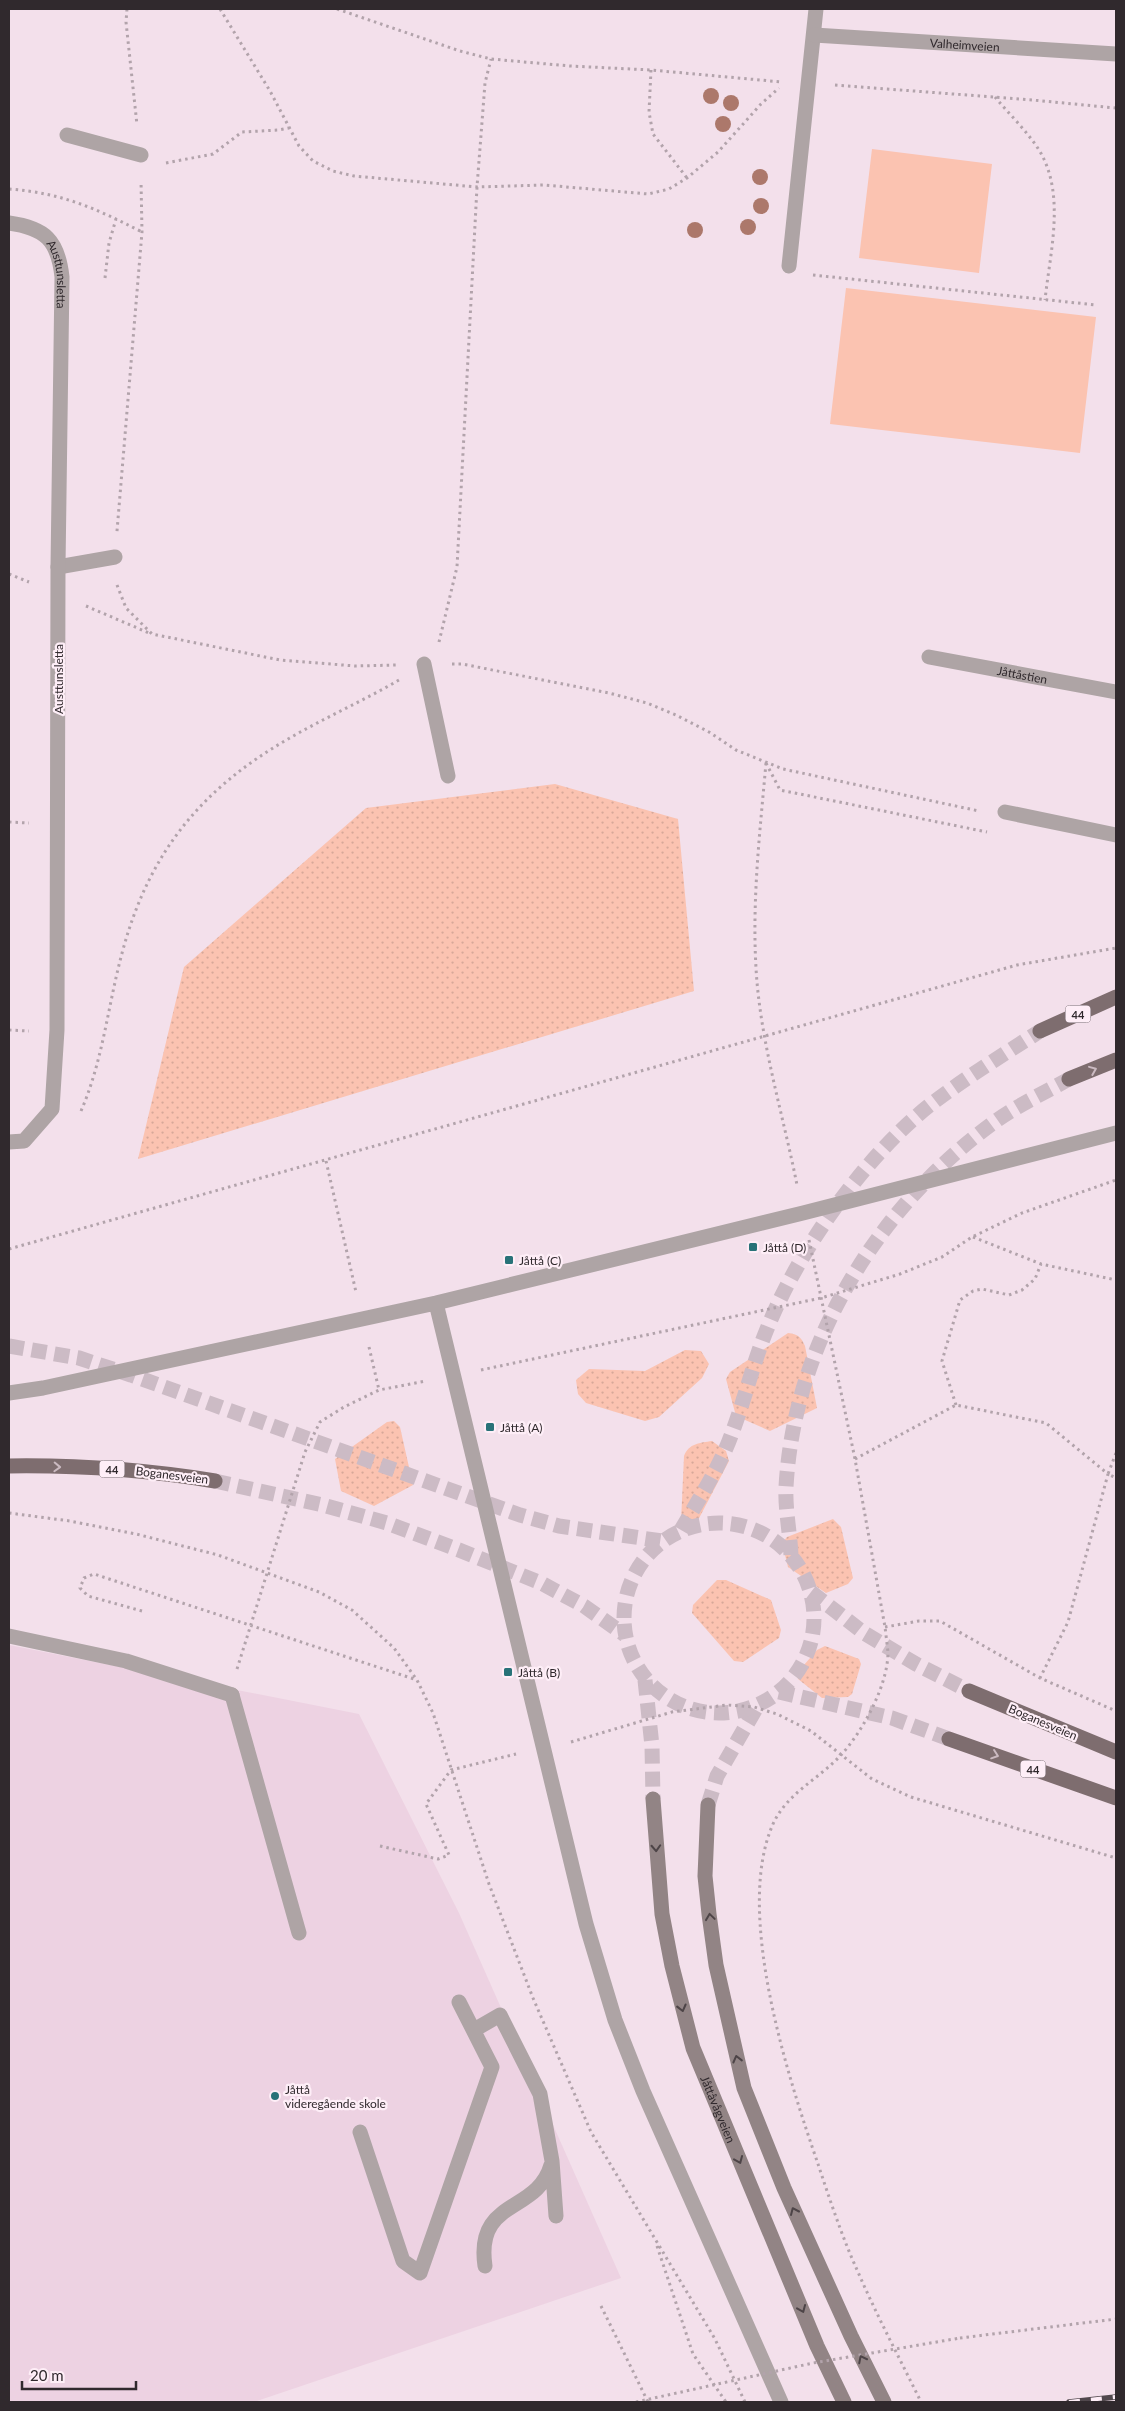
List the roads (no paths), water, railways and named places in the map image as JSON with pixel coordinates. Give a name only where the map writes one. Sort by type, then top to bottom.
[{"type":"main road","name":"44","points":[[1040,1031],[1116,998]]},
{"type":"main road","points":[[1069,1079],[1116,1060]]},
{"type":"main road","name":"Boganesveien","points":[[9,1466],[118,1469],[215,1481]]},
{"type":"main road","name":"Boganesveien","points":[[969,1691],[1116,1752]]},
{"type":"main road","name":"44","points":[[950,1739],[1116,1798]]},
{"type":"street","points":[[789,266],[816,9]]},
{"type":"street","name":"Valheimveien","points":[[814,35],[1116,54]]},
{"type":"street","points":[[67,135],[141,162]]},
{"type":"street","name":"Austtunsletta","points":[[9,223],[29,226],[42,233],[54,246],[60,260],[62,277],[58,567],[57,1030],[52,1109],[24,1141],[9,1142]]},
{"type":"street","points":[[58,567],[115,557]]},
{"type":"street","name":"Jåttåstien","points":[[928,657],[1116,692]]},
{"type":"street","points":[[424,664],[448,776]]},
{"type":"street","points":[[1004,812],[1116,835]]},
{"type":"street","points":[[9,1393],[43,1388],[116,1370],[436,1303],[803,1213],[1116,1133]]},
{"type":"street","points":[[436,1303],[586,1924],[615,2020],[647,2100],[781,2402]]},
{"type":"street","points":[[9,1636],[126,1661],[232,1695],[299,1933]]},
{"type":"street","name":"Jåttåvågveien","points":[[653,1799],[662,1914],[672,1966],[693,2048],[817,2346],[844,2402]]},
{"type":"street","points":[[708,1805],[705,1876],[708,1905],[716,1965],[744,2088],[784,2188],[851,2336],[884,2402]]},
{"type":"street","points":[[360,2132],[403,2261],[420,2273],[492,2067],[459,2002]]},
{"type":"street","points":[[474,2030],[500,2016],[540,2094],[552,2161],[556,2216],[547,2206],[540,2202],[517,2203]]},
{"type":"street","points":[[485,2266],[483,2254],[492,2223],[503,2210],[531,2196],[542,2185],[552,2161]]},
{"type":"tunnel","points":[[681,1530],[722,1458],[737,1420],[762,1342],[780,1299],[796,1268],[835,1207],[881,1151],[905,1126],[970,1076],[1040,1031]]},
{"type":"tunnel","points":[[791,1555],[786,1487],[792,1433],[806,1381],[825,1330],[849,1282],[879,1237],[913,1195],[951,1157],[1002,1117],[1069,1079]]},
{"type":"tunnel","points":[[9,1346],[79,1358],[131,1375],[520,1515],[559,1526],[662,1541]]},
{"type":"tunnel","points":[[215,1481],[323,1505],[387,1523],[459,1550],[541,1583],[584,1606],[625,1635]]},
{"type":"tunnel","points":[[728,1523],[738,1524],[764,1534],[780,1544],[793,1557],[807,1581],[813,1599],[814,1618],[813,1637],[807,1655],[793,1679],[780,1692],[756,1706],[738,1712],[710,1713],[700,1712],[674,1702],[658,1692],[645,1679],[631,1655],[625,1637],[624,1609],[625,1599],[635,1573],[645,1557],[658,1544],[682,1530],[700,1524],[728,1523]]},
{"type":"tunnel","points":[[811,1592],[864,1633],[916,1664],[969,1691]]},
{"type":"tunnel","points":[[645,1680],[652,1746],[653,1799]]},
{"type":"tunnel","points":[[779,1692],[892,1718],[949,1739]]},
{"type":"tunnel","points":[[708,1805],[717,1776],[758,1705]]},
{"type":"railway","points":[[1069,2402],[1116,2397]]},
{"type":"place","name":"Jåttå (D)","points":[[753,1247]]},
{"type":"place","name":"Jåttå (C)","points":[[509,1260]]},
{"type":"place","name":"Jåttå (A)","points":[[490,1427]]},
{"type":"place","name":"Jåttå (B)","points":[[508,1672]]},
{"type":"place","name":"Jåttå videregående skole","points":[[275,2096]]}]
